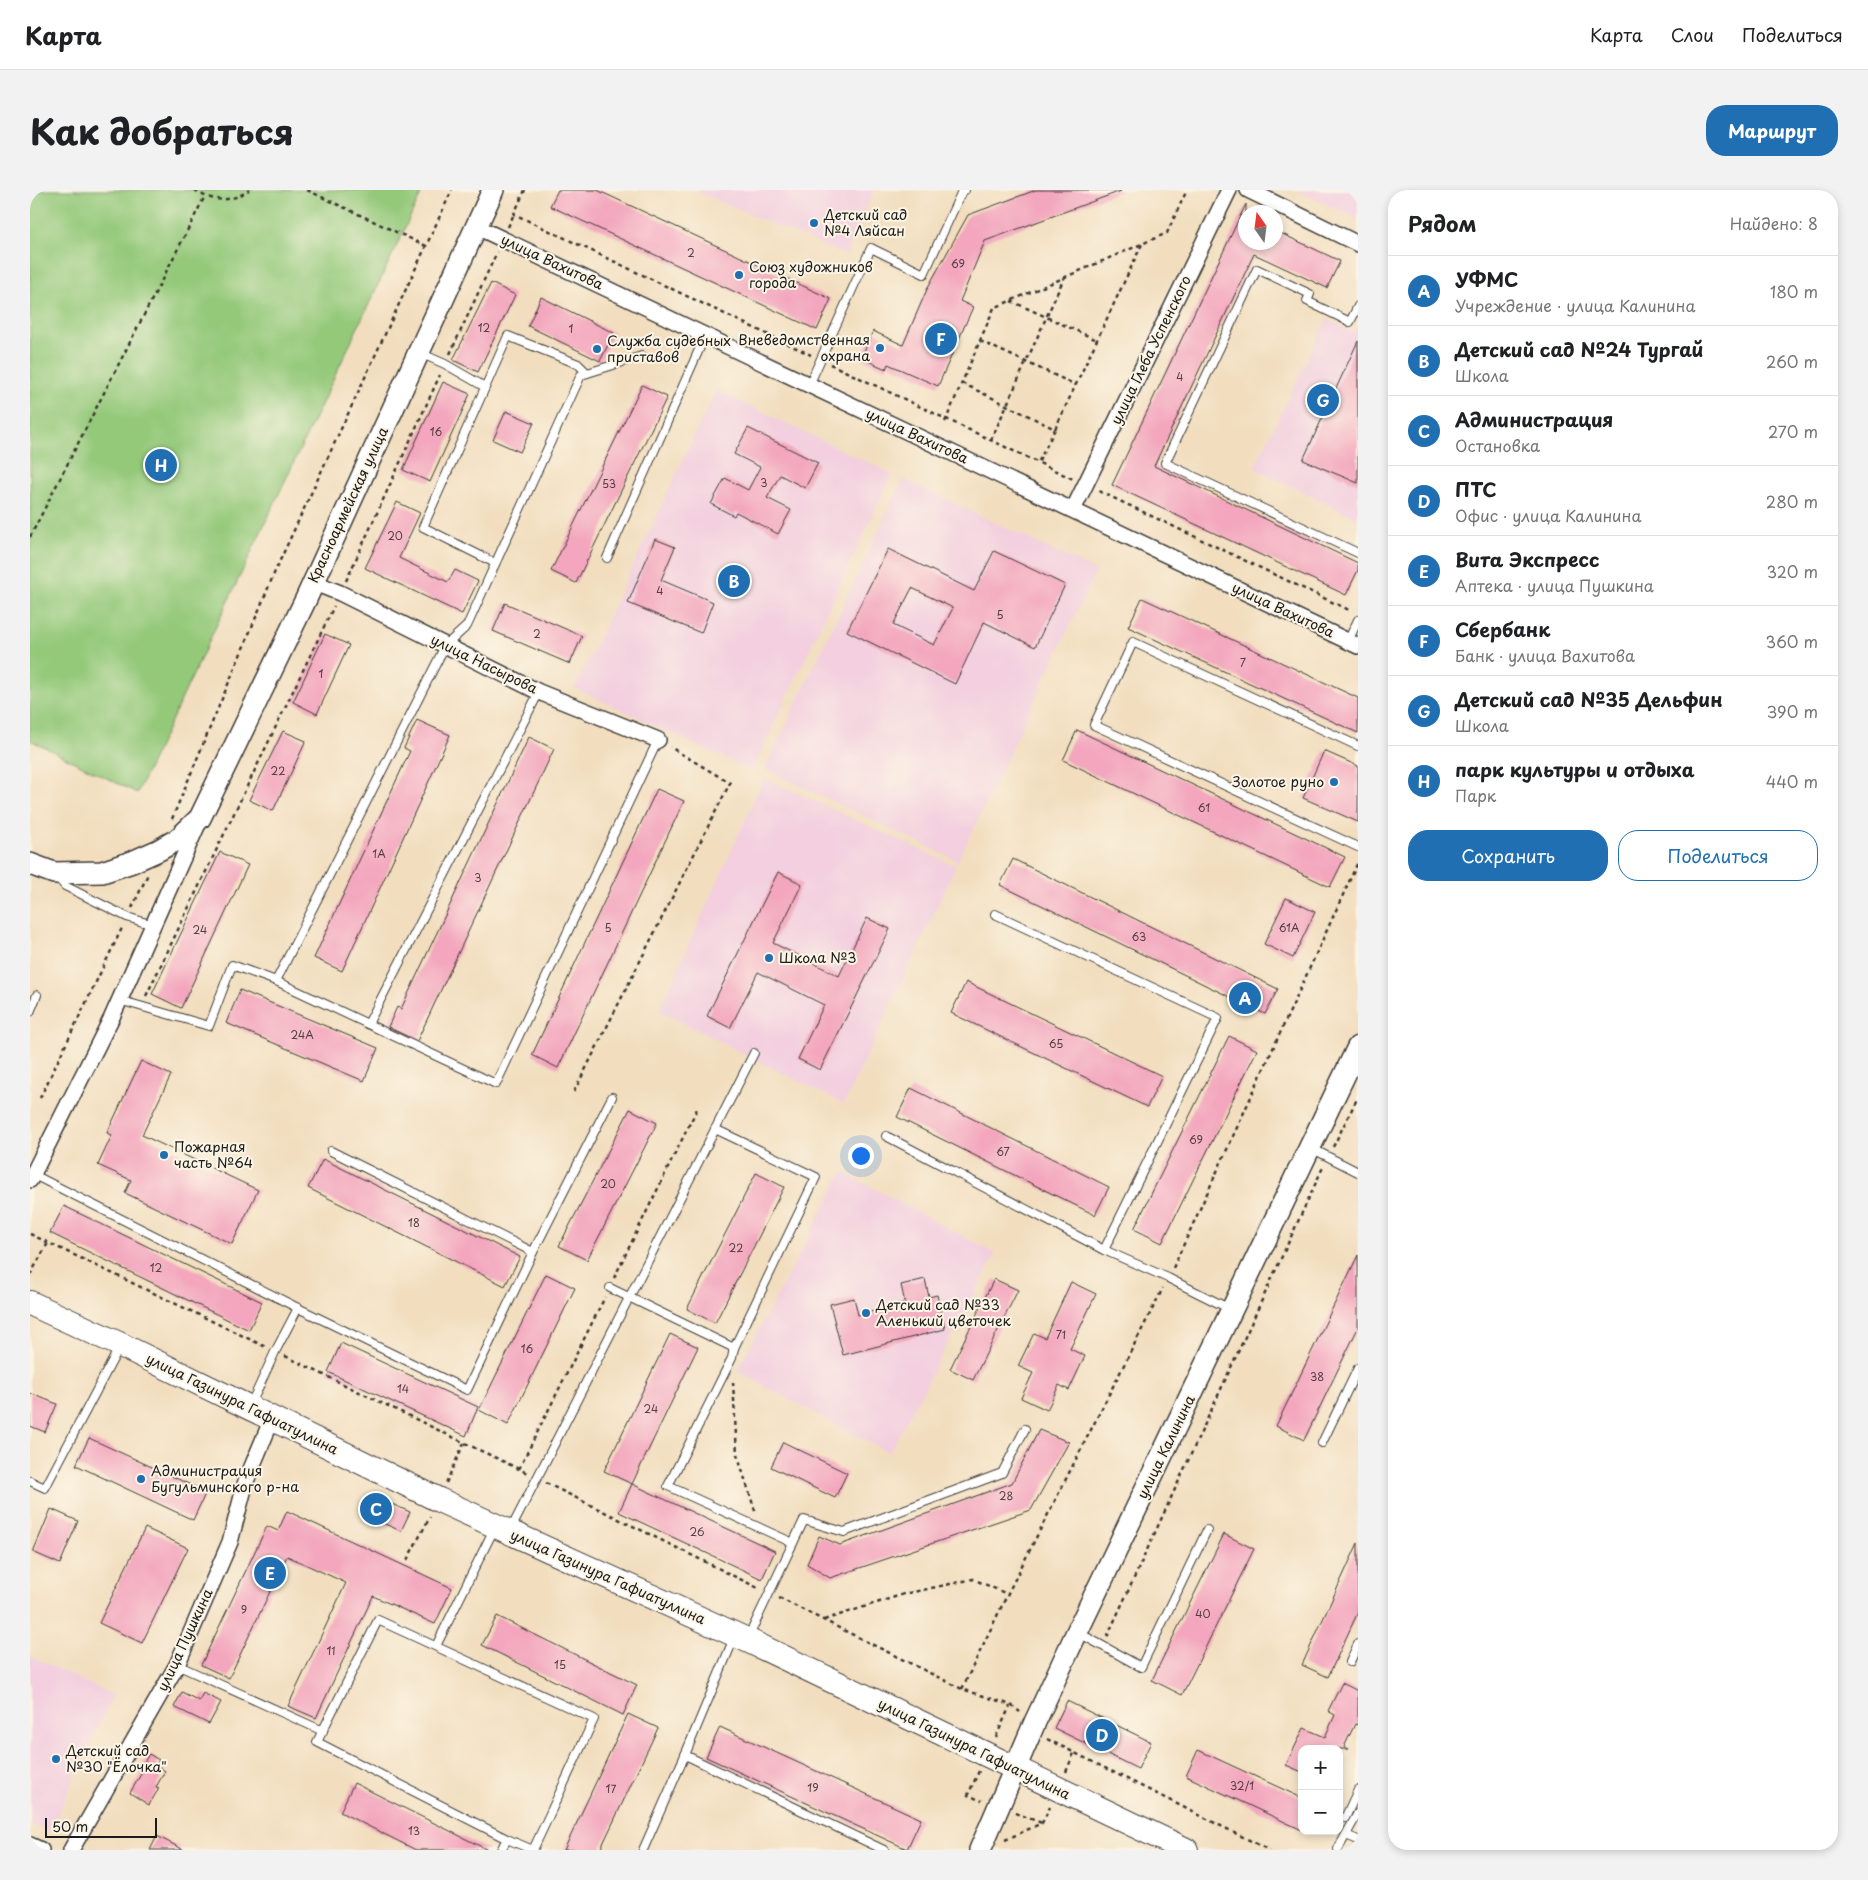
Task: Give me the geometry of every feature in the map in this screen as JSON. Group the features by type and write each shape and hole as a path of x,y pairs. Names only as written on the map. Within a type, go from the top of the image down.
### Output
{"main road":[{"name":"улица Газинура Гафиатуллина","path":"30,1303 250,1407 502,1530 741,1638 1186,1850"}],"street":[{"name":"Красноармейская улица","path":"200,818 302,608 312,582 493,190"},
{"name":"улица Глеба Успенского","path":"1073,510 1229,190"},
{"path":"1248,190 1358,244"},
{"name":"улица Вахитова","path":"477,227 1353,644"},
{"name":"улица Насырова","path":"312,582 340,593 539,692 658,740"},
{"path":"30,864 54,873 102,872 159,850 178,839 200,818"},
{"path":"31,1176 119,1000 200,818"},
{"name":"улица Калинина","path":"989,1847 1014,1769 1035,1722 1232,1310 1319,1152 1358,1046"},
{"name":"улица Пушкина","path":"71,1850 177,1665 230,1542 246,1481 272,1418"},
{"path":"30,1845 42,1850"}],"lane":[{"path":"810,385 871,248 924,274 962,191 965,190"},
{"path":"1358,306 1350,322 1307,301 1310,294 1257,269 1165,463 1358,553"},
{"path":"496,563 423,527 508,336 578,364 588,372"},
{"path":"607,558 706,336"},
{"path":"419,352 486,387"},
{"path":"276,981 445,646 467,626 581,375 642,356"},
{"path":"1353,644 1358,620"},
{"path":"1358,746 1133,642 1094,725 1358,847"},
{"path":"368,1024 539,692"},
{"path":"119,1000 140,1008 209,1026 232,965 276,981 496,1084 658,740"},
{"path":"54,873 65,886 127,917 153,925"},
{"path":"995,914 1218,1018 1104,1250"},
{"path":"30,1012 37,995"},
{"path":"436,1646 502,1530 537,1478 754,1053"},
{"path":"31,1176 467,1390 533,1252 612,1097"},
{"path":"715,1129 816,1178 734,1348 732,1358 668,1486 793,1542"},
{"path":"886,1136 1104,1250 1168,1278 1232,1310"},
{"path":"331,1151 533,1252"},
{"path":"1319,1152 1358,1172"},
{"path":"610,1288 734,1348"},
{"path":"250,1407 298,1308"},
{"path":"30,1481 44,1488 121,1345"},
{"path":"1322,1443 1358,1368"},
{"path":"643,1850 685,1755 741,1638 769,1593 804,1520 844,1532 1002,1473 1025,1429"},
{"path":"1077,1632 1140,1667 1208,1530"},
{"path":"378,1620 436,1646 594,1719 533,1850 507,1839 317,1742 378,1620"},
{"path":"1350,1662 1358,1644"},
{"path":"177,1665 323,1731"},
{"path":"685,1755 884,1850"},
{"path":"1344,1818 1358,1790"},
{"path":"1339,1850 1358,1813"},
{"path":"1347,1833 1358,1832"},
{"path":"1347,1833 1358,1840"},
{"path":"501,1850 507,1839"}],"path":[{"path":"195,190 205,196 225,200 242,195 249,190"},
{"path":"307,190 426,246"},
{"path":"170,823 276,569 452,190"},
{"path":"140,1008 340,593 525,190"},
{"path":"946,421 994,308 1167,233 1187,190"},
{"path":"30,537 205,196"},
{"path":"514,214 946,421 991,440 1358,614"},
{"path":"1038,463 1143,243"},
{"path":"991,440 1064,278"},
{"path":"1011,301 1097,340"},
{"path":"980,341 1076,385"},
{"path":"962,383 1056,428"},
{"path":"574,1092 730,783 658,740"},
{"path":"40,1098 159,850"},
{"path":"1103,1646 1319,1152 1358,1097"},
{"path":"697,1109 519,1469 962,1689 1011,1705 1035,1722 1041,1737 1269,1850"},
{"path":"30,1275 48,1243"},
{"path":"732,1358 737,1454 761,1527"},
{"path":"824,1620 904,1594 973,1579 1007,1594"},
{"path":"989,1847 1042,1823 1059,1790 1074,1753"}],"shaded area":[{"name":"Детский сад №4 Ляйсан","path":"693,190 874,190 846,255"},
{"path":"1297,190 1358,190 1358,219"},
{"path":"1327,319 1354,333 1358,326 1358,519 1254,468"},
{"path":"716,390 892,474 752,771 575,688"},
{"path":"903,479 1096,571 958,861 765,769"},
{"path":"764,778 956,866 844,1104 659,1011"},
{"name":"Детский сад №33 Аленький цветочек","path":"843,1172 996,1254 889,1453 737,1371"},
{"name":"Детский сад №30 \"Ёлочка\"","path":"30,1656 113,1695 49,1832 30,1823"}],"green space":[{"path":"30,190 423,190 137,793 30,740"}],"building":[{"path":"558,190 597,190 831,299 817,330 550,206"},
{"path":"1036,190 1121,191 985,241 960,301 973,307 938,386 888,364 886,369 861,358 873,331 903,345 928,287 968,215"},
{"path":"1238,221 1238,250 1283,250 1283,234 1340,261 1327,288 1254,254 1154,466 1358,563 1358,570 1346,595 1112,485"},
{"path":"491,283 515,295 478,372 453,360"},
{"path":"541,297 614,333 600,361 528,326"},
{"path":"1358,341 1358,483 1303,460"},
{"path":"443,382 470,394 430,482 403,470"},
{"path":"642,385 667,397 576,583 551,571"},
{"path":"506,411 534,423 520,452 493,440"},
{"path":"748,428 818,463 805,488 780,475 767,498 791,510 778,534 736,512 734,516 711,504 725,478 748,490 760,467 734,454"},
{"path":"397,502 420,513 399,558 448,582 455,570 478,581 462,614 365,568"},
{"path":"655,539 675,547 661,580 713,602 701,633 628,603"},
{"path":"888,549 974,591 994,551 1065,585 1035,647 984,622 955,684 847,631","holes":["912,588 953,608 934,645 893,625"]},
{"path":"1142,598 1358,698 1358,733 1128,627"},
{"path":"505,603 582,636 570,664 493,631"},
{"path":"325,634 349,645 317,714 293,702"},
{"path":"417,720 450,735 342,971 314,958 410,751 404,748"},
{"path":"1077,730 1345,857 1330,887 1063,760"},
{"path":"283,731 306,741 273,811 249,800"},
{"path":"529,737 554,749 417,1041 388,1027 397,1007 401,1009"},
{"name":"Золотое руно","path":"1324,751 1358,766 1358,822 1303,798"},
{"path":"657,789 684,801 558,1068 532,1055"},
{"path":"220,852 248,865 181,1008 152,994"},
{"path":"1013,859 1278,989 1265,1014 1000,885"},
{"name":"Школа №3","path":"778,872 802,884 773,943 839,976 867,918 890,929 820,1070 798,1059 824,1005 758,972 730,1028 707,1016"},
{"path":"1286,898 1315,912 1293,958 1264,944"},
{"path":"966,982 1162,1076 1147,1107 951,1013"},
{"path":"240,990 378,1048 364,1081 226,1023"},
{"path":"1229,1036 1257,1050 1162,1243 1134,1229"},
{"name":"Пожарная часть №64","path":"141,1061 171,1075 142,1135 258,1190 232,1244 125,1193 131,1180 98,1165 112,1135 107,1133"},
{"path":"911,1088 1109,1187 1095,1215 897,1117"},
{"path":"630,1109 657,1123 587,1260 559,1246"},
{"path":"323,1159 520,1257 505,1286 308,1188"},
{"path":"756,1173 784,1187 715,1323 687,1309"},
{"path":"64,1206 262,1302 249,1330 50,1233"},
{"path":"1358,1255 1358,1328 1304,1440 1276,1426"},
{"path":"546,1274 575,1288 508,1425 479,1410"},
{"path":"925,1279 929,1297 937,1295 945,1329 843,1355 830,1304 854,1298 858,1315 905,1303 901,1285"},
{"path":"994,1279 1018,1290 973,1380 950,1369"},
{"path":"1071,1282 1096,1294 1070,1349 1085,1356 1069,1390 1059,1385 1047,1410 1021,1398 1033,1373 1018,1366 1034,1333 1045,1338"},
{"path":"670,1334 698,1347 632,1484 604,1471"},
{"path":"341,1343 478,1407 466,1436 328,1372"},
{"path":"30,1393 57,1404 45,1432 30,1426"},
{"path":"1039,1430 1069,1442 1031,1510 830,1578 807,1564 819,1536 840,1545 1012,1483"},
{"name":"Администрация Бугульминского р-на","path":"89,1438 206,1492 193,1520 76,1465"},
{"path":"783,1442 847,1473 835,1498 771,1467"},
{"path":"632,1484 775,1551 762,1579 619,1512"},
{"path":"371,1495 410,1512 401,1531 362,1514"},
{"path":"51,1509 78,1521 60,1564 33,1552"},
{"path":"287,1511 452,1588 435,1624 373,1596 316,1718 288,1706 346,1583 287,1556 229,1678 201,1665 267,1526 278,1531"},
{"path":"145,1528 188,1548 142,1643 99,1623"},
{"path":"1224,1534 1254,1549 1182,1695 1152,1680"},
{"path":"1358,1543 1358,1612 1328,1677 1302,1665"},
{"path":"497,1616 637,1685 623,1715 482,1645"},
{"path":"1342,1683 1358,1691 1358,1725 1355,1724 1344,1747 1349,1749 1343,1749 1343,1745 1298,1745 1298,1770 1286,1765 1304,1728 1325,1737 1335,1715 1328,1711"},
{"path":"182,1692 199,1701 203,1693 221,1702 209,1724 174,1707"},
{"path":"1067,1701 1151,1742 1138,1769 1054,1728"},
{"path":"628,1714 658,1728 600,1850 564,1850"},
{"path":"720,1727 921,1819 907,1849 706,1757"},
{"path":"1198,1750 1298,1796 1298,1828 1186,1776"},
{"path":"149,1754 159,1760 156,1765 165,1771 156,1787 159,1788 149,1805 130,1793 144,1769 141,1767"},
{"path":"354,1783 488,1850 416,1850 340,1812"},
{"path":"157,1836 184,1850 150,1850"}],"place":[{"name":"Детский сад №4 Ляйсан","path":"814,223"},
{"name":"Союз художников города","path":"739,275"},
{"name":"Сбербанк","path":"941,339"},
{"name":"Вневедомственная охрана","path":"880,348"},
{"name":"Служба судебных приставов","path":"597,349"},
{"name":"Детский сад №35 Дельфин","path":"1323,400"},
{"name":"парк культуры и отдыха","path":"161,465"},
{"name":"Детский сад №24 Тургай","path":"734,581"},
{"name":"Золотое руно","path":"1334,782"},
{"name":"Школа №3","path":"769,958"},
{"name":"УФМС","path":"1245,998"},
{"name":"Пожарная часть №64","path":"164,1155"},
{"name":"Детский сад №33 Аленький цветочек","path":"866,1313"},
{"name":"Администрация Бугульминского р-на","path":"141,1479"},
{"name":"Администрация","path":"376,1509"},
{"name":"Вита Экспресс","path":"270,1573"},
{"name":"ПТС","path":"1102,1735"},
{"name":"Детский сад №30 \"Ёлочка\"","path":"56,1759"}]}
